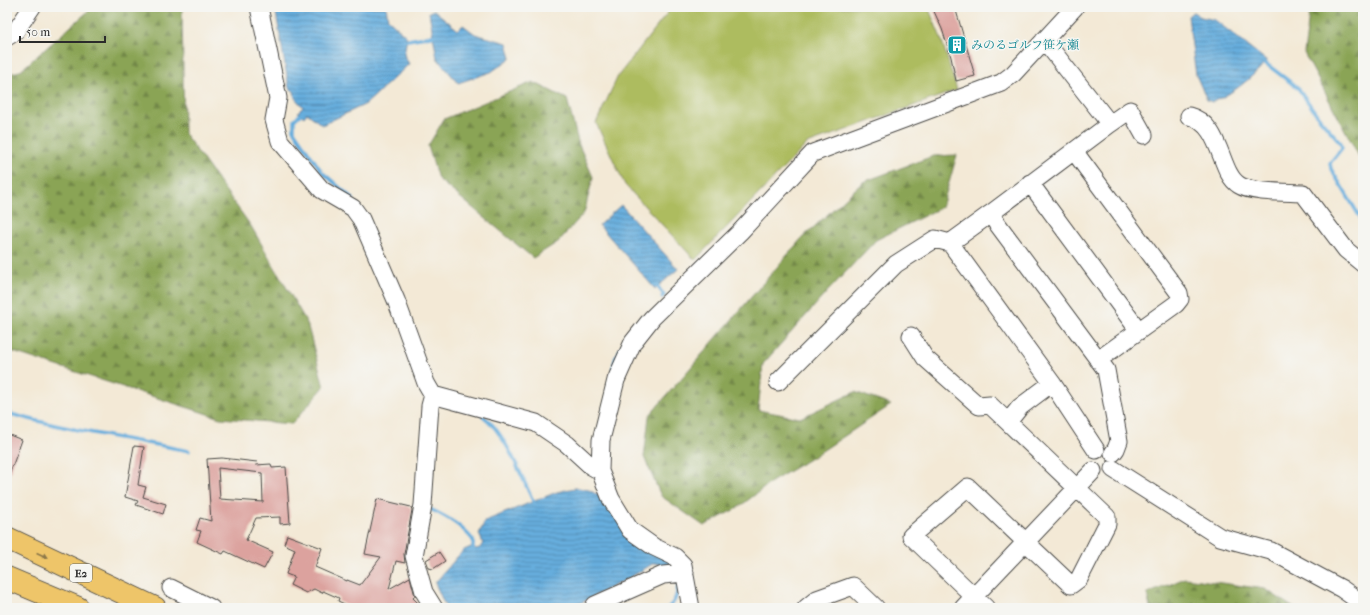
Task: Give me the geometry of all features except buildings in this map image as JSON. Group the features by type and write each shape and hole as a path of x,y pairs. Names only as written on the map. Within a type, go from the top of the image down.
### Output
{"highway":[{"name":"E2","path":"7,538 155,608"},
{"path":"7,578 78,608"}],"street":[{"path":"7,37 15,32 32,7"},
{"path":"259,7 278,98 274,120 280,141 322,190 353,208 361,219 396,300 426,383 433,394 536,423 566,444 591,466 600,471"},
{"path":"691,608 679,574 683,565 675,557 654,546 630,530 612,499 600,471 601,440 616,380 633,342 652,318 740,232 813,153 1000,83 1013,74 1075,7"},
{"path":"1044,40 1110,124"},
{"path":"950,243 1130,110 1144,135"},
{"path":"1189,116 1197,118 1215,139 1230,173 1240,186 1253,189 1303,192 1346,250 1363,264"},
{"path":"1074,151 1179,293 1180,299 1176,304 1098,360"},
{"path":"1030,183 1139,331"},
{"path":"990,214 1106,370 1119,441 1113,461 1104,475 1093,471"},
{"path":"778,382 896,264 935,239 950,243 1052,384 1096,450"},
{"path":"911,336 925,358 979,406 990,405 1107,517 1107,524 1079,579 1072,585 968,487 911,536 968,602 986,608"},
{"path":"1008,422 1020,407 1052,384"},
{"path":"433,394 430,406 423,504 414,556 424,592 434,608"},
{"path":"1093,471 1089,460 1096,450 1103,448 1113,461 1220,537 1272,551 1342,589 1363,604"},
{"path":"968,602 1093,471"},
{"path":"593,608 595,605 663,575 679,574"},
{"path":"806,608 817,599 853,586 876,608"},
{"path":"171,588 211,608"}],"green space":[{"path":"93,7 182,7 184,133 251,226 307,323 324,387 292,424 220,418 7,350 7,74 20,71"},
{"name":"みのるゴルフ笹ケ瀬","path":"672,7 928,7 941,38 957,90 807,144 695,260 625,185 596,123 618,76"},
{"path":"1310,7 1363,7 1363,164 1304,53"},
{"path":"533,82 567,99 579,145 593,177 584,213 558,242 533,258 438,179 428,146 444,119"},
{"path":"957,155 942,207 876,240 763,364 758,410 800,418 855,392 891,405 813,457 773,481 739,507 704,526 661,496 644,457 649,416 802,238 863,182 933,156"},
{"path":"1185,578 1265,589 1294,608 1150,608 1147,594"}],"water":[{"path":"275,7 386,7 388,19 407,37 404,55 409,64 366,104 322,125 307,113 304,117 298,112 303,107 295,98 294,91 289,88"},
{"path":"434,10 458,30 463,25 475,34 507,43 511,58 491,72 458,83 437,58 429,12"},
{"path":"1193,12 1201,17 1215,20 1267,61 1242,84 1228,94 1212,102 1207,100 1196,75 1188,16"},
{"path":"621,205 678,269 655,289 599,225"},
{"path":"575,488 589,490 596,494 603,494 678,564 669,567 654,563 631,577 571,608 446,608 435,583 464,550 471,547 476,549 480,548 483,543 479,534 485,521 557,492"}],"waterway":[{"path":"402,41 437,35"},
{"path":"1265,63 1298,88 1320,119 1341,143 1342,148 1330,163 1331,169 1363,222"},
{"path":"303,112 294,120 294,131 322,172 353,199"},
{"path":"657,286 664,295 662,297"},
{"path":"613,368 616,357 624,343"},
{"path":"7,413 75,429 189,451"},
{"path":"483,416 491,423 506,444 534,503"},
{"path":"430,509 448,518 464,530 473,540 473,551"},
{"path":"668,608 671,606 676,596 678,582"}],"place":[{"name":"みのるゴルフ笹ケ瀬","path":"957,45"}]}
